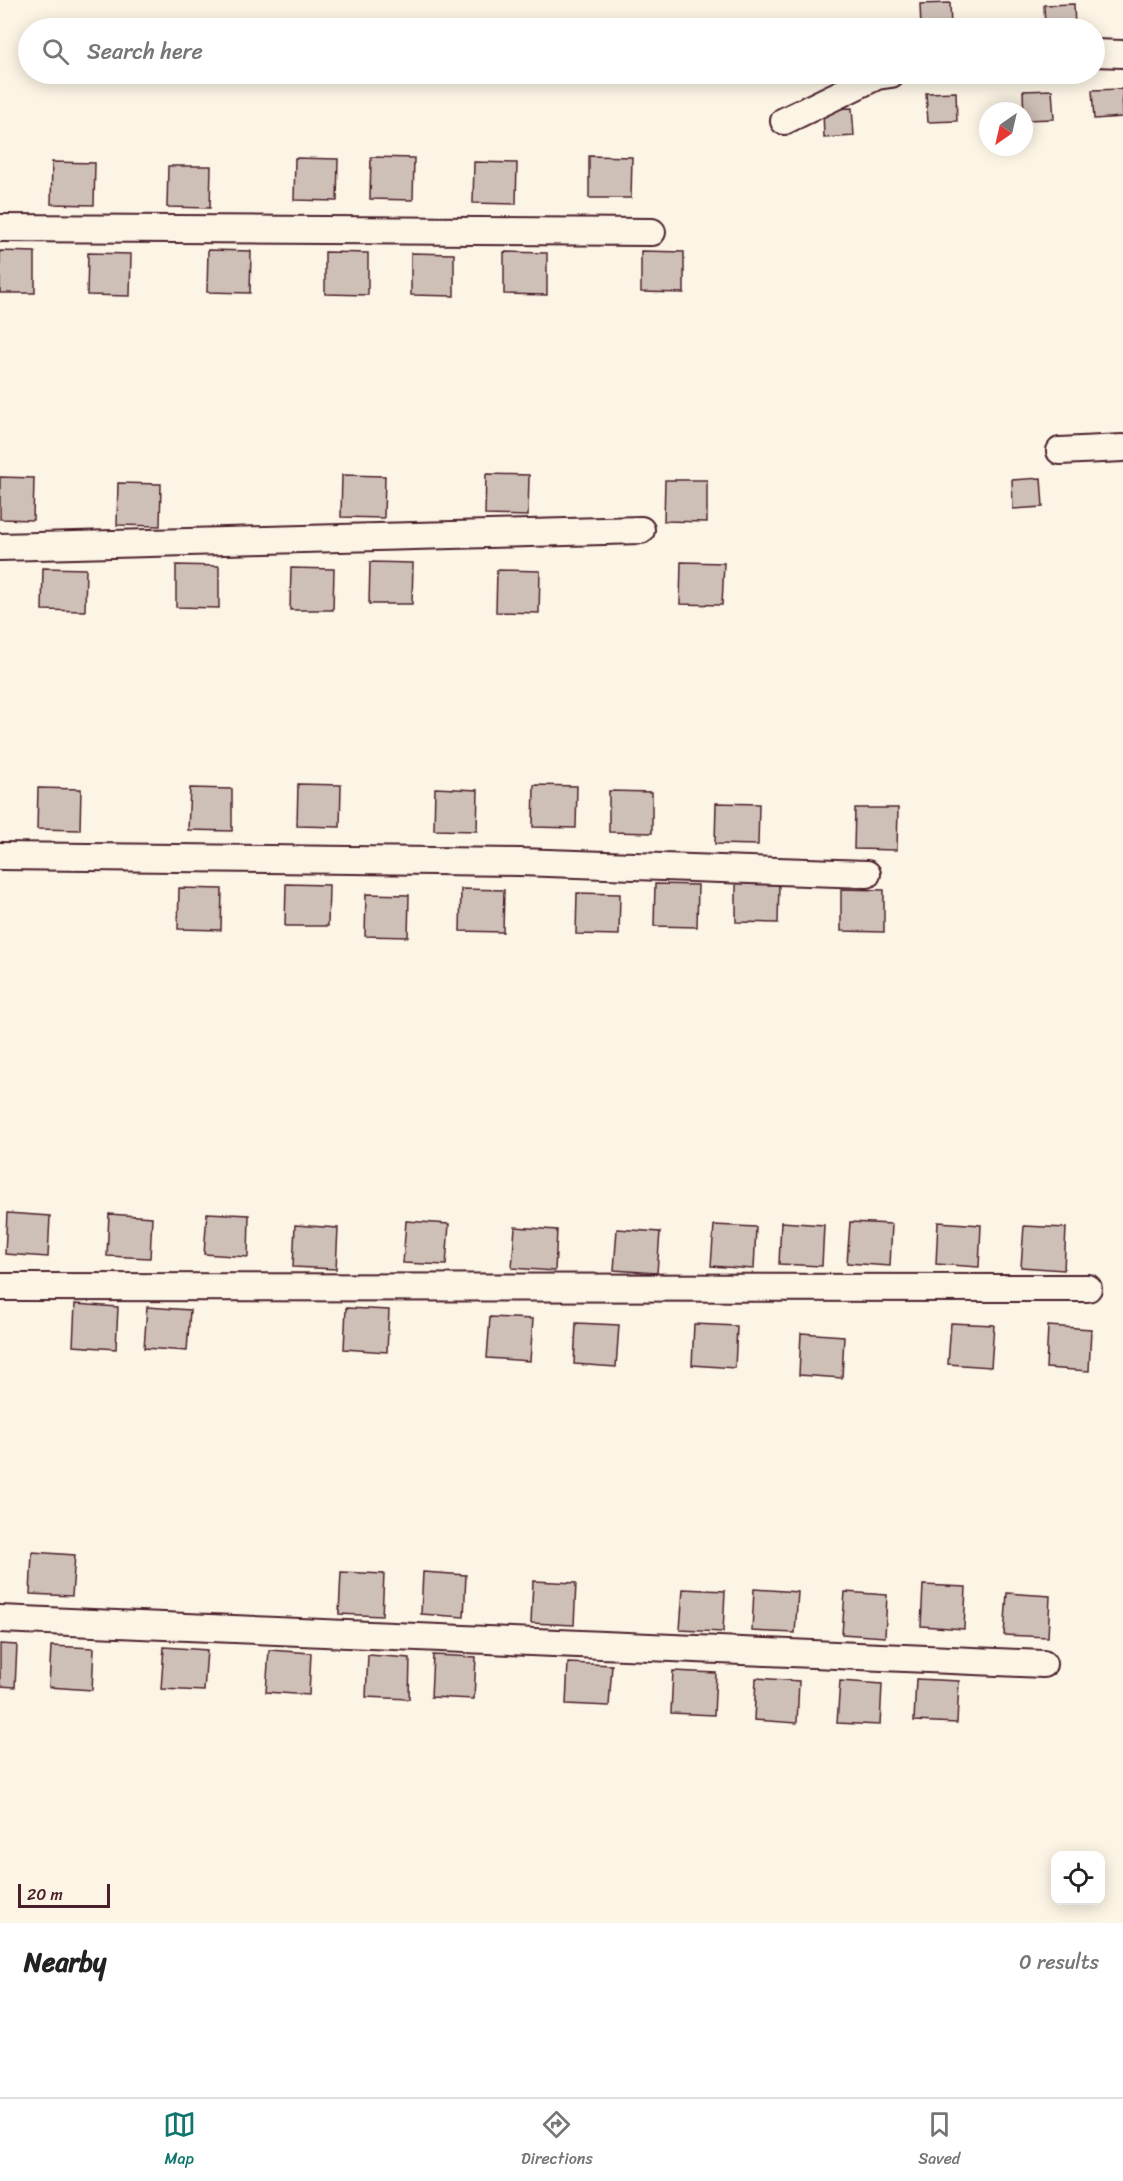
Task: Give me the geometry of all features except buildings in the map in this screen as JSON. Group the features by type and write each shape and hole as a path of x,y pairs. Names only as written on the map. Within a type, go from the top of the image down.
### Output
{"street":[{"path":"1105,53 1123,54"},
{"path":"784,121 860,84"},
{"path":"0,228 652,232"},
{"path":"1060,451 1123,448"},
{"path":"0,547 641,530"},
{"path":"0,856 519,862 867,874"},
{"path":"0,1287 1088,1288"},
{"path":"0,1619 1043,1664"}]}
